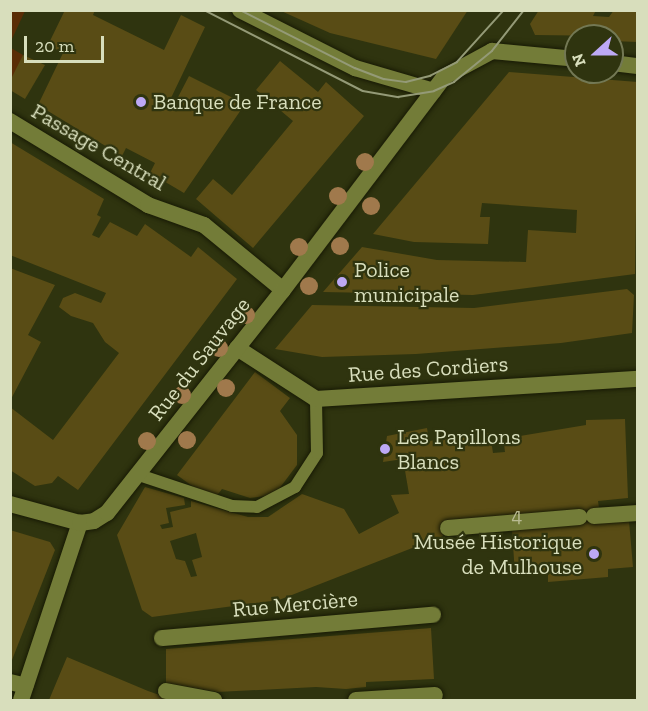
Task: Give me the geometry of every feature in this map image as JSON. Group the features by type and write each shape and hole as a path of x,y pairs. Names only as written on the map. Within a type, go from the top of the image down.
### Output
{"street":[{"path":"240,10 355,68 434,91"},
{"name":"Rue du Sauvage","path":"80,523 94,521 106,513 283,290 444,77 492,51 564,58"},
{"name":"Passage Central","path":"10,121 148,205 204,225 283,290"},
{"path":"237,348 316,399"},
{"name":"Rue des Cordiers","path":"316,399 638,379"},
{"path":"10,504 80,523 19,690"},
{"path":"448,528 638,513"},
{"name":"Rue Mercière","path":"162,638 433,615"},
{"path":"166,692 213,700"},
{"path":"356,700 435,695"}],"lane":[{"path":"136,474 216,502 257,507 295,487 317,453 316,399"}],"shaded area":[{"path":"10,11 25,11 11,41"},
{"path":"11,48 23,55 11,86"}],"building":[{"name":"Banque de France","path":"65,10 95,10 93,15 164,50 181,15 205,27 171,98 176,101 189,76 245,104 184,193 150,173 155,163 126,148 122,156 38,105 63,53 48,45"},
{"path":"279,10 468,10 436,59 330,33"},
{"path":"539,10 596,10 593,16 609,17 614,10 638,10 638,42 624,41 624,24 564,24 564,35 535,35 530,24"},
{"path":"23,55 45,65 25,99 10,90 10,81"},
{"path":"280,61 318,92 326,82 364,116 253,248 196,199 213,179 232,195 293,121 256,90"},
{"path":"509,72 564,76 564,84 638,82 635,274 473,295 323,292 362,247 437,260 526,262 528,230 576,233 577,210 482,203 480,217 490,217 488,244 414,242 373,234"},
{"path":"10,142 104,199 97,215 101,217 92,235 99,238 110,222 137,236 145,224 191,257 198,247 237,279 78,490 58,476 52,483 35,486 10,470 10,407 53,440 119,353 105,342 93,323 71,316 59,307 63,298 75,293 101,303 106,293 10,255"},
{"path":"10,268 55,285 28,335 41,342 10,401"},
{"path":"627,289 634,295 632,333 561,343 416,354 322,357 275,349 312,305 474,308"},
{"path":"255,372 290,398 280,411 297,435 297,465 279,489 265,496 250,498 222,489 215,498 206,491 203,494 177,475"},
{"path":"625,419 628,498 598,501 599,508 629,521 633,567 608,569 608,577 548,582 548,573 515,575 512,529 442,524 443,536 279,600 152,617 142,610 117,535 145,487 184,498 185,505 166,508 169,523 160,525 162,529 173,527 170,512 191,507 191,501 248,517 268,517 302,494 344,509 359,534 399,513 391,495 409,494 403,459 383,462 387,436 427,428 429,441 490,433 493,453 505,452 504,444 521,443 520,436 586,425 586,420","holes":["196,533 202,557 192,560 197,576 191,577 185,561 176,559 170,541"]},
{"path":"10,530 50,542 55,550 10,665"},
{"path":"431,628 434,679 366,682 366,687 346,689 316,687 217,692 166,683 166,649"},
{"path":"67,657 148,691 174,700 49,700"}],"tram line":[{"path":"204,10 363,91 398,97 434,91 454,82 492,51 524,10"},
{"path":"240,10 355,68 384,79 406,82 430,76 457,62 504,10"}],"place":[{"name":"Banque de France","path":"141,102"},
{"name":"Police municipale","path":"342,282"},
{"name":"Les Papillons Blancs","path":"385,449"},
{"name":"Musée Historique de Mulhouse","path":"594,554"}]}
